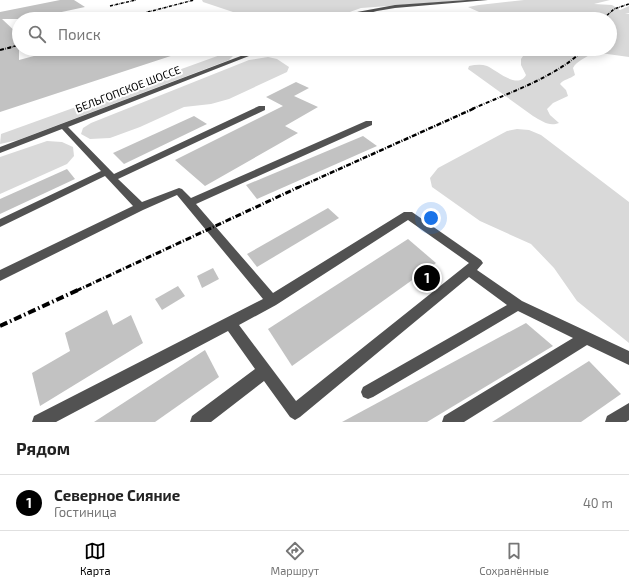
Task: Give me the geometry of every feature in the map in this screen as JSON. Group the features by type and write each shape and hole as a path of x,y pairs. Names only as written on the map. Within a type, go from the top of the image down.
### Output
{"street":[{"path":"359,12 383,8 486,0"},
{"name":"БЕЛЬГОПСКОЕ ШОССЕ","path":"0,150 246,56"},
{"path":"0,222 262,108"},
{"path":"189,203 369,123"},
{"path":"63,126 140,208"},
{"path":"0,276 140,208 179,191 272,301"},
{"path":"40,422 230,322 272,301 408,215 477,263 295,412 230,322"},
{"path":"468,270 518,305 629,358"},
{"path":"368,392 518,305"},
{"path":"450,422 586,338"},
{"path":"198,422 265,371"},
{"path":"614,422 629,411"}],"shaded area":[{"path":"202,0 470,0 361,8 350,12 233,12 203,2"},
{"path":"524,0 610,0 594,4 612,5 620,10 629,6 629,13 625,14 629,14 629,57 617,55 617,12 479,12 468,7"},
{"path":"217,56 233,56 229,60 18,140 0,144 1,134"},
{"path":"523,56 587,56 577,63 573,68 575,75 560,84 566,90 568,96 553,103 547,109 550,115 559,123 546,123 533,116 468,69 469,66 485,65 507,78 518,80 522,79 526,75 521,65 521,59"},
{"path":"268,57 277,59 289,67 287,72 229,99 211,104 184,107 140,127 110,138 90,139 81,134 83,128 91,123 249,60"},
{"path":"517,129 529,130 541,135 629,202 629,343 577,301 554,268 531,244 480,221 432,187 430,178 438,168 507,131"},
{"path":"47,141 62,142 73,147 74,156 67,164 0,194 0,157"}],"building":[{"path":"60,0 74,0 85,7 62,12 12,12 12,19 2,19 12,28 12,56 19,56 19,60 34,56 171,56 0,112 0,12"},
{"path":"296,82 309,88 294,96 318,107 285,126 298,133 205,186 175,160 283,106 266,97"},
{"path":"194,116 207,124 124,164 113,153"},
{"path":"363,136 377,146 257,199 246,185"},
{"path":"67,169 75,179 0,214 0,199"},
{"path":"328,208 339,218 257,267 247,254"},
{"path":"408,239 436,263 292,366 268,329"},
{"path":"213,268 219,279 202,288 197,276"},
{"path":"178,286 185,296 162,310 155,299"},
{"path":"107,310 113,325 131,315 143,343 40,406 32,373 70,351 65,333"},
{"path":"526,323 553,346 427,422 342,422"},
{"path":"205,350 219,377 155,422 94,422"},
{"path":"589,361 621,394 581,422 492,422"}],"railway":[{"path":"110,6 136,0"},
{"path":"148,12 194,0"},
{"path":"611,12 614,9 629,4"},
{"path":"8,48 12,47"},
{"path":"8,48 12,47"},
{"path":"0,50 8,48"},
{"path":"472,109 516,91 547,76 561,68 576,56"},
{"path":"297,188 475,108"},
{"path":"76,291 299,187"},
{"path":"0,326 78,290"}],"place":[{"name":"Северное Сияние","path":"427,278"}]}
